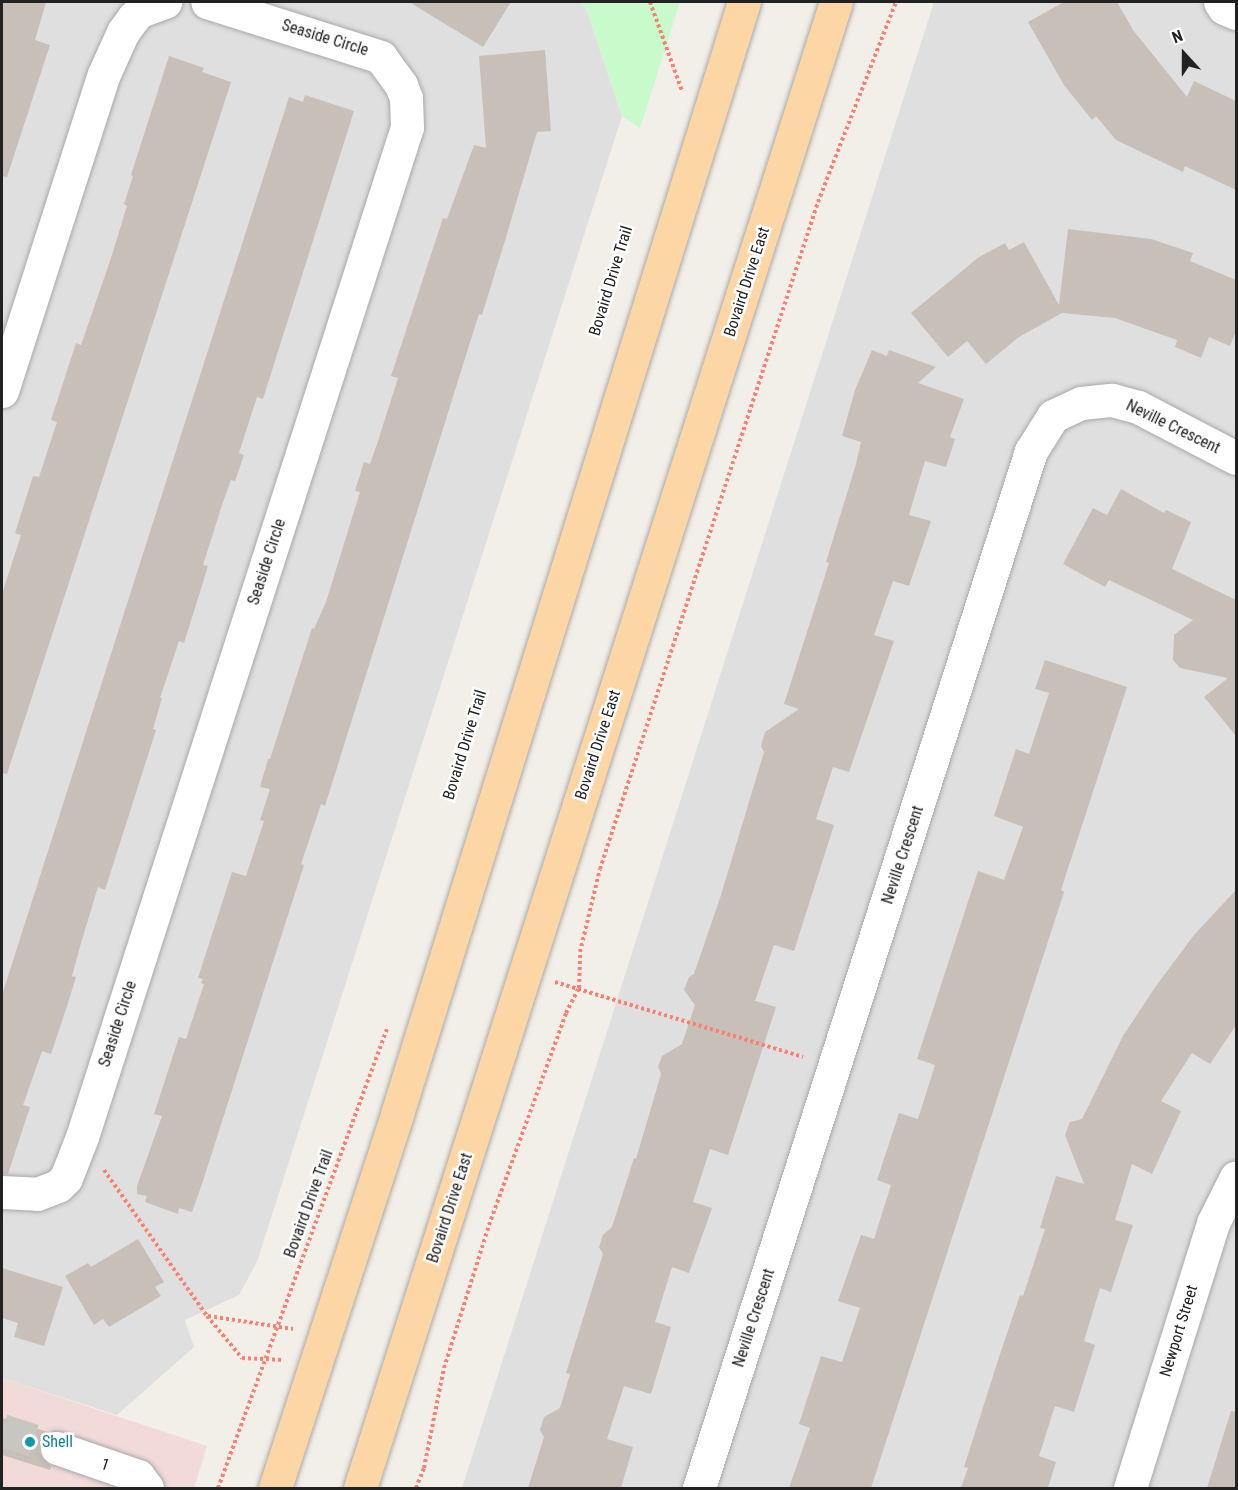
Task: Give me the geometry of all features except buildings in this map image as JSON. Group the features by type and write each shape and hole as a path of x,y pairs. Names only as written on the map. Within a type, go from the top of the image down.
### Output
{"main road":[{"path":"276,1488 397,1114 744,2"},
{"name":"Bovaird Drive East","path":"360,1488 836,2"}],"street":[{"path":"2,391 104,74 123,32 133,18 140,11 165,2"},
{"name":"Seaside Circle","path":"2,1192 36,1194 58,1186 66,1178 82,1137 407,127 404,91 381,57 207,2"},
{"path":"1220,2 1224,8 1236,14"},
{"name":"Neville Crescent","path":"699,1488 1031,451 1053,416 1081,403 1112,400 1138,407 1236,458"},
{"name":"Newport Street","path":"1130,1488 1213,1223 1236,1177"},
{"name":"1","path":"57,1448 138,1476 147,1488"}],"path":[{"path":"650,2 682,93 686,83"},
{"path":"416,1488 424,1468 444,1368 489,1225 566,1013 579,988 580,952 603,857 818,201 896,2"},
{"path":"525,974 579,988 835,1067"},
{"name":"Bovaird Drive Trail","path":"218,1488 264,1357 392,1015"},
{"path":"82,1137 122,1198 207,1316 242,1358 320,1349"},
{"path":"207,1316 276,1326 320,1349"}],"shaded area":[{"path":"2,2 579,2 586,8 622,116 257,1262 239,1295 185,1320 194,1347 117,1415 2,1378"},
{"path":"934,2 1236,2 1236,1488 462,1488"},
{"path":"2,1378 207,1446 194,1488 2,1488"}],"green space":[{"path":"579,2 680,2 640,128 622,116 586,8"}],"tunnel":[{"path":"2,1430 57,1448"}],"place":[{"name":"Shell","path":"30,1442"}]}
